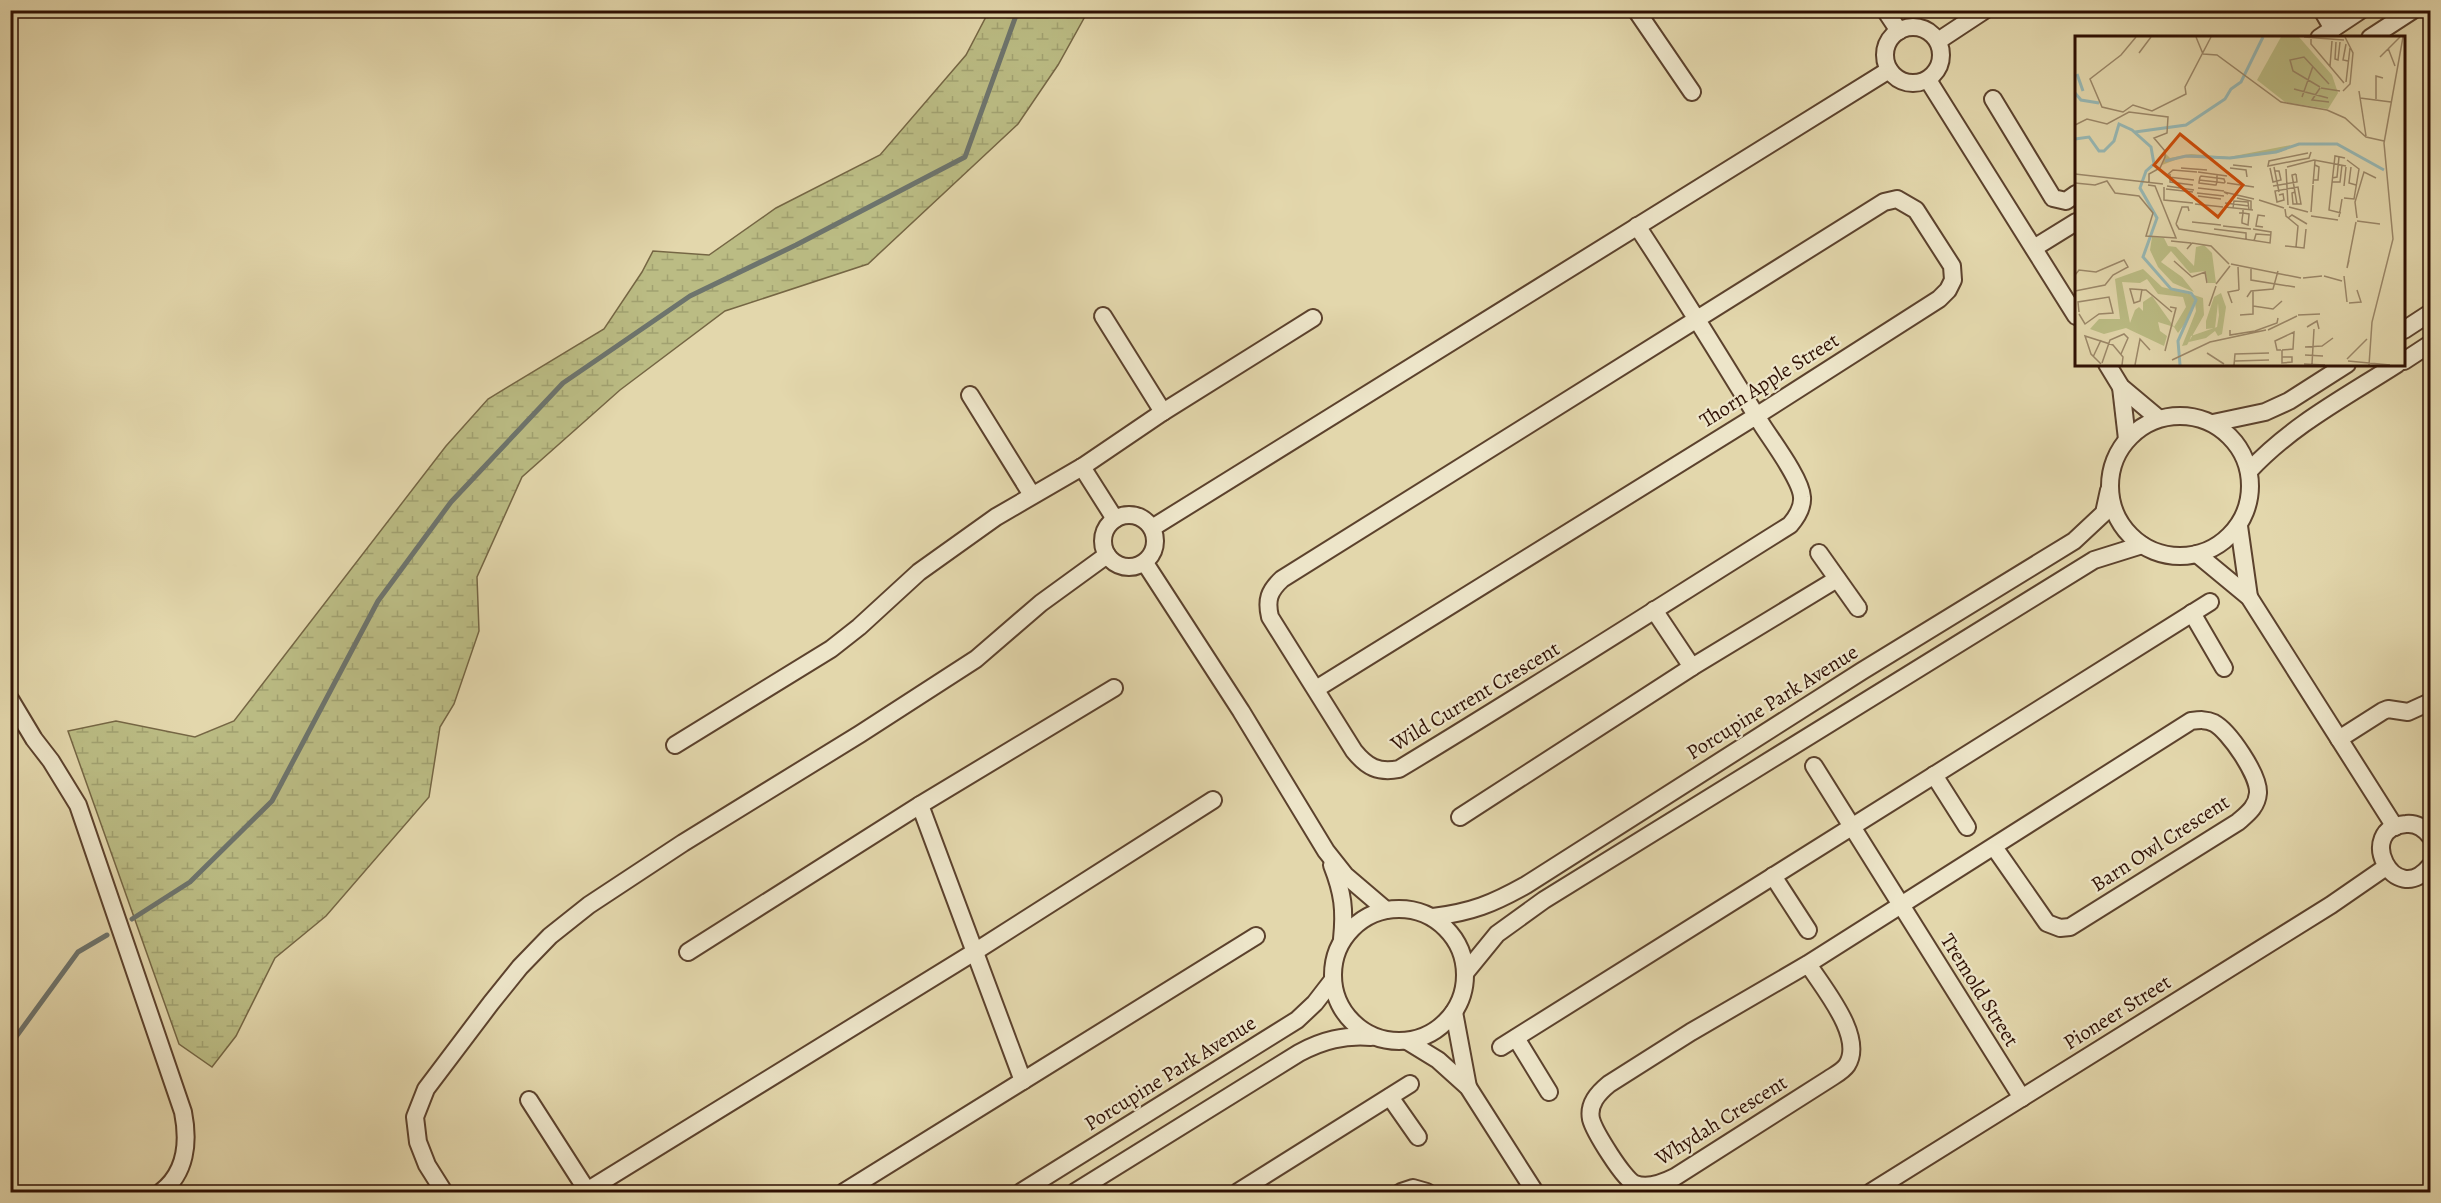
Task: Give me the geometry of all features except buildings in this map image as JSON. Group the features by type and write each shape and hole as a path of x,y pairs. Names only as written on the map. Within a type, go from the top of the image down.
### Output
{"street":[{"path":"1636,10 1692,92"},
{"path":"1885,10 1899,31"},
{"path":"1938,41 1985,10"},
{"path":"2322,10 2326,33 2361,10"},
{"path":"2373,36 2413,10"},
{"path":"1916,27 1932,34 1938,41 1941,58 1934,74 1928,80 1911,84 1894,77 1889,70 1886,62 1887,44 1899,31 1916,27"},
{"path":"1152,528 1889,70"},
{"path":"1928,80 2075,314"},
{"path":"1993,99 2053,198 2066,201 2075,195"},
{"name":"Thorn Apple Street","path":"1316,689 1756,416 1939,299 1948,290 1953,280 1952,266 1916,210 1898,199 1884,202 1698,320"},
{"path":"2034,248 2075,223"},
{"name":"Wild Current Crescent","path":"1637,226 1698,320 1798,484 1803,498 1797,517 1790,525 1569,666 1399,769 1385,772 1373,769 1362,761 1270,617 1268,606 1273,587 1282,579 1698,320"},
{"path":"2405,329 2430,313"},
{"path":"1103,316 1163,412"},
{"path":"675,745 831,649 859,627 919,572 948,550 1313,318"},
{"path":"2405,360 2430,344"},
{"path":"2108,366 2121,387 2158,418"},
{"path":"2213,423 2265,411 2289,401 2344,366"},
{"path":"2249,471 2290,433 2394,366"},
{"path":"2121,387 2127,439"},
{"path":"970,394 1032,495"},
{"path":"2239,526 2218,544 2197,554 2174,556 2142,545 2129,535 2119,522 2112,507 2109,490 2110,472 2117,454 2127,439 2142,426 2158,418 2177,415 2195,417 2213,423 2229,435 2242,452 2249,471 2250,495 2239,526 2249,597"},
{"path":"1083,466 1114,519"},
{"name":"Porcupine Park Avenue","path":"1433,917 1464,914 1526,885 1862,671 2074,542 2104,513 2109,490"},
{"path":"1125,515 1135,515 1145,520 1152,528 1156,540 1153,553 1145,563 1135,567 1124,567 1114,563 1107,555 1103,546 1104,536 1114,519 1125,515"},
{"path":"1466,972 1497,934 1545,900 2094,560 2142,545"},
{"path":"1820,552 1858,608"},
{"path":"2197,554 2249,597 2395,827"},
{"path":"444,1192 427,1165 418,1142 415,1117 426,1089 491,1003 550,936 589,905 683,843 976,659 1041,603 1107,555"},
{"path":"1145,563 1241,711 1326,850 1352,881 1386,910"},
{"path":"1460,817 1692,667 1838,579"},
{"path":"1501,1047 2211,602"},
{"path":"1654,610 1692,667"},
{"path":"2192,614 2224,668"},
{"path":"688,951 1114,688"},
{"path":"10,699 78,805 183,1112 186,1126 184,1159 171,1184 161,1192"},
{"path":"2339,739 2379,713 2388,710 2408,712 2430,702"},
{"name":"Barn Owl Crescent","path":"1901,906 2191,721 2204,720 2223,730 2253,773 2257,785 2258,793 2253,809 2238,822 2070,927 2060,928 2047,923 1994,847"},
{"name":"Tremold Street","path":"1814,766 2022,1098"},
{"path":"1934,775 1967,827"},
{"path":"529,1100 587,1192 1213,801"},
{"path":"920,806 1023,1081"},
{"path":"2428,874 2408,878 2392,873 2386,867 2381,849 2388,832 2395,827 2411,824 2420,826 2430,836"},
{"path":"1326,850 1344,900 1342,941"},
{"name":"Pioneer Street","path":"1871,1192 2331,905 2386,867"},
{"path":"1773,876 1808,930"},
{"name":"Whydah Crescent","path":"1808,964 1850,1033 1852,1049 1847,1064 1829,1080 1675,1177 1657,1185 1643,1186 1631,1183 1591,1121 1591,1111 1598,1093 1691,1032 1808,964 1901,906"},
{"path":"1386,910 1412,910 1433,917 1447,929 1462,955 1466,972 1463,992 1454,1012 1435,1030 1422,1038 1391,1041 1362,1031 1346,1015 1335,996 1332,981 1334,960 1342,941 1353,927 1368,916 1386,910"},
{"path":"844,1192 1256,936"},
{"name":"Porcupine Park Avenue","path":"1022,1192 1297,1020 1315,1003 1332,981"},
{"path":"1454,1012 1468,1087"},
{"path":"1075,1192 1266,1072 1312,1046 1329,1039 1375,1037"},
{"path":"1516,1038 1549,1092"},
{"path":"1407,1041 1438,1060 1468,1087 1535,1192"},
{"path":"1238,1192 1410,1084"},
{"path":"1390,1097 1418,1137"},
{"path":"1401,1192 1413,1188 1427,1192"}],"green space":[{"path":"989,11 1088,11 1058,65 1018,124 868,264 725,311 620,390 522,477 477,577 479,631 454,704 440,727 429,797 326,916 275,958 236,1036 212,1067 179,1044 68,731 116,721 195,737 234,721 446,446 488,399 604,329 642,272 653,251 709,255 776,208 880,155 966,55"}],"waterway":[{"path":"132,919 190,882 272,801 378,601 451,502 563,383 690,296 796,245 965,157 1018,10"},
{"path":"10,1045 78,952 107,935"}]}
